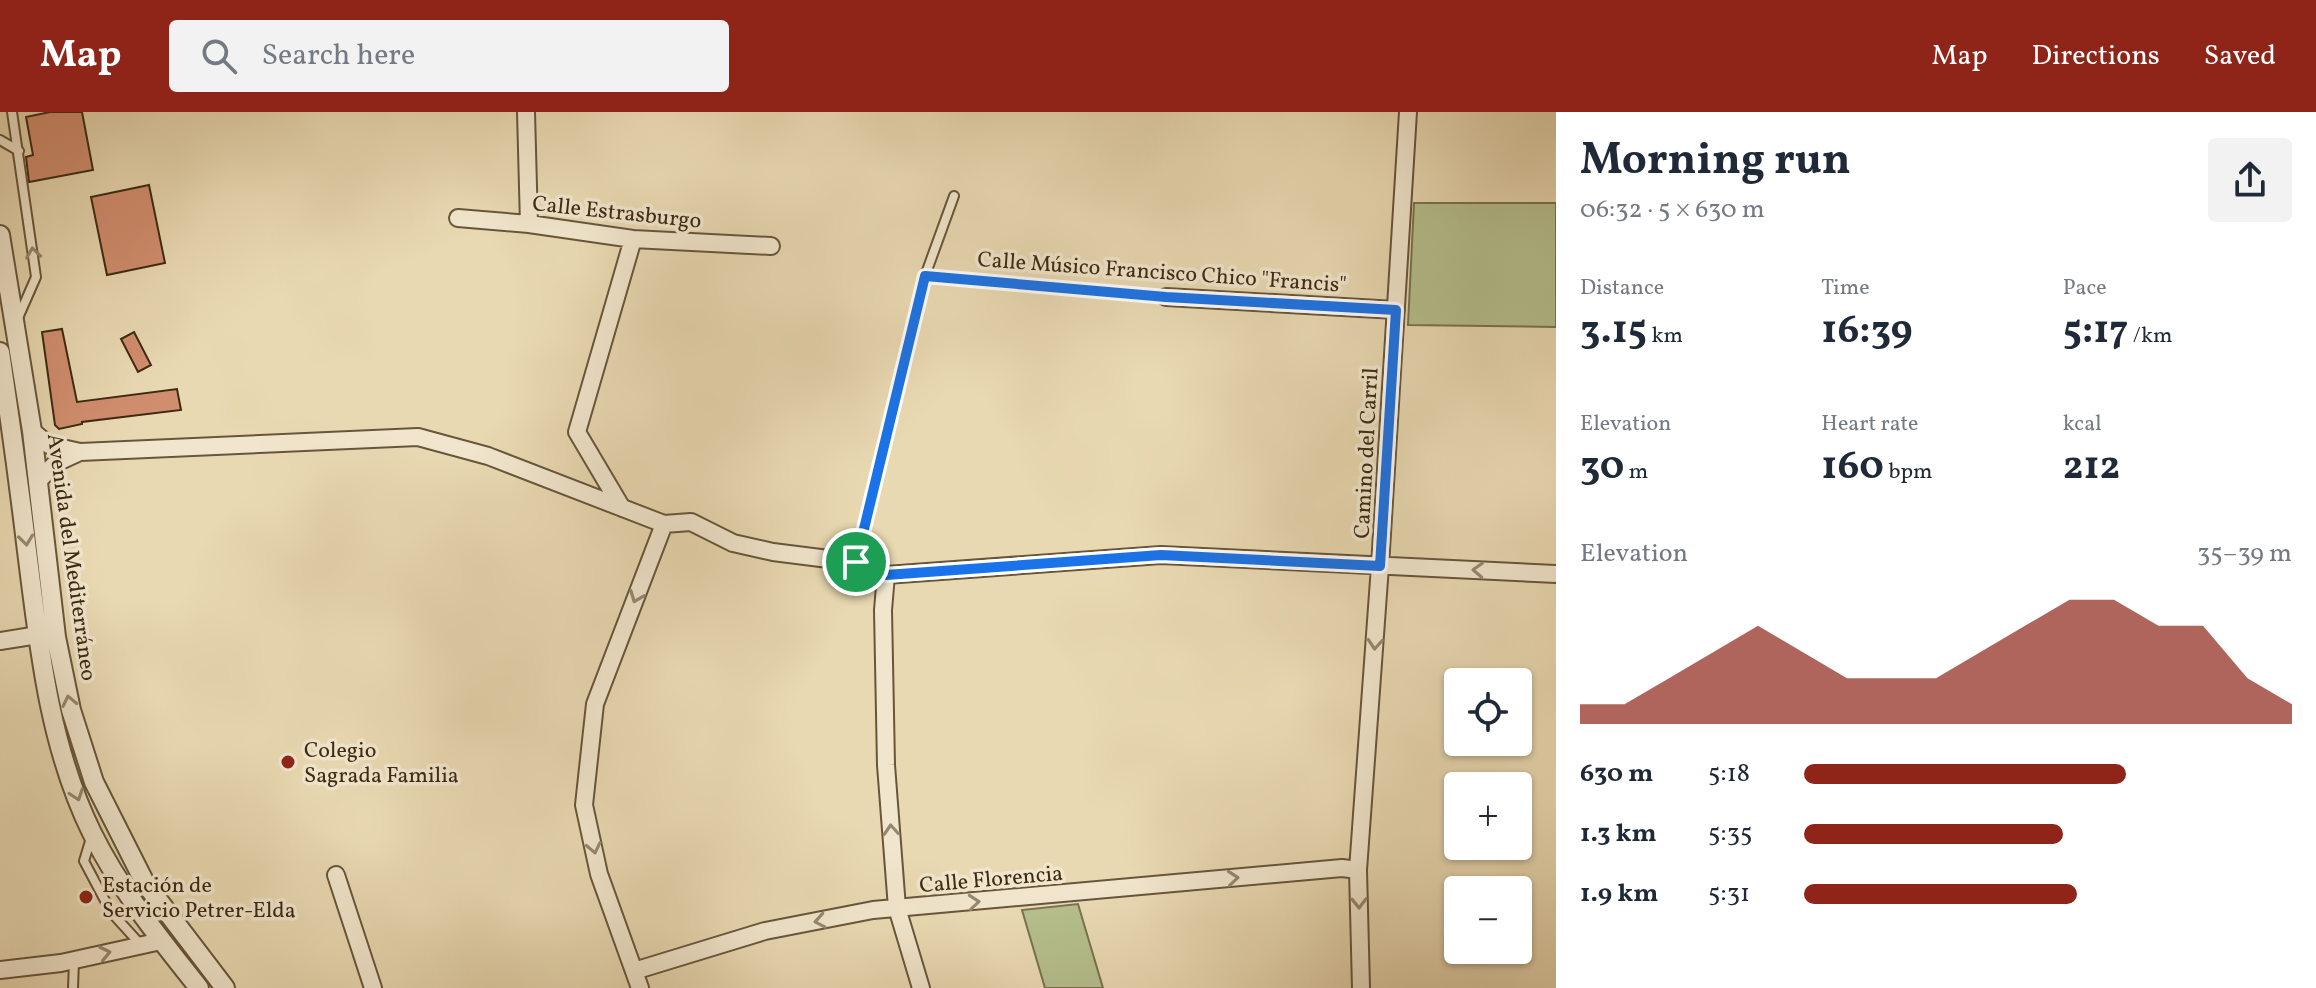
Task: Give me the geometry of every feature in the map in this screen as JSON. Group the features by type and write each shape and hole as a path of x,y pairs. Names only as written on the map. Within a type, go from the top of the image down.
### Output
{"street":[{"path":"526,112 529,224"},
{"name":"Camino del Carril","path":"1361,988 1358,870 1408,112"},
{"name":"Calle Estrasburgo","path":"458,218 529,224 633,239 771,246"},
{"name":"Avenida del Mediterráneo","path":"0,235 32,431 56,637 71,710 94,782 145,883 225,988"},
{"path":"622,508 577,432 633,239"},
{"name":"Calle Músico Francisco Chico \"Francis\"","path":"1166,297 1396,310"},
{"name":"Avenida del Mediterráneo","path":"0,352 17,460 38,635 56,729 92,833 122,886 199,988"},
{"path":"32,431 49,445 80,452 418,437 488,456 664,524 691,522 733,543 773,552 868,564 886,575 1161,555 1556,574"},
{"path":"38,481 56,463 80,452"},
{"path":"640,988 599,874 584,805 595,704 664,524"},
{"path":"886,575 883,610 886,765 897,908 921,988"},
{"path":"0,641 38,635"},
{"name":"Calle Florencia","path":"634,971 765,931 873,910 1342,868 1358,870"},
{"path":"336,875 373,988"},
{"path":"0,970 75,960 161,941"}],"lane":[{"path":"12,112 36,277 14,326"},
{"path":"0,140 19,151"},
{"path":"856,562 925,276 954,196"},
{"name":"Calle Músico Francisco Chico \"Francis\"","path":"925,276 1166,297"},
{"path":"92,833 84,861 111,912 142,945"},
{"path":"73,988 75,960"}],"green space":[{"path":"1414,203 1556,203 1556,327 1408,325"},
{"path":"1078,904 1103,988 1045,988 1022,910"}],"building":[{"path":"50,112 82,112 93,170 29,182 26,157 33,155 26,117"},
{"path":"149,185 165,263 107,275 91,197"},
{"path":"62,329 77,402 177,389 181,410 82,422 59,429 55,425 42,332"},
{"path":"134,332 151,365 138,372 121,339"}],"place":[{"name":"Colegio Sagrada Familia","path":"288,762"},
{"name":"Estación de Servicio Petrer-Elda","path":"86,897"}],"route":[{"path":"925,276 1166,297 1396,310 1380,566 1161,555 886,575 868,564 856,562 925,276"}]}
